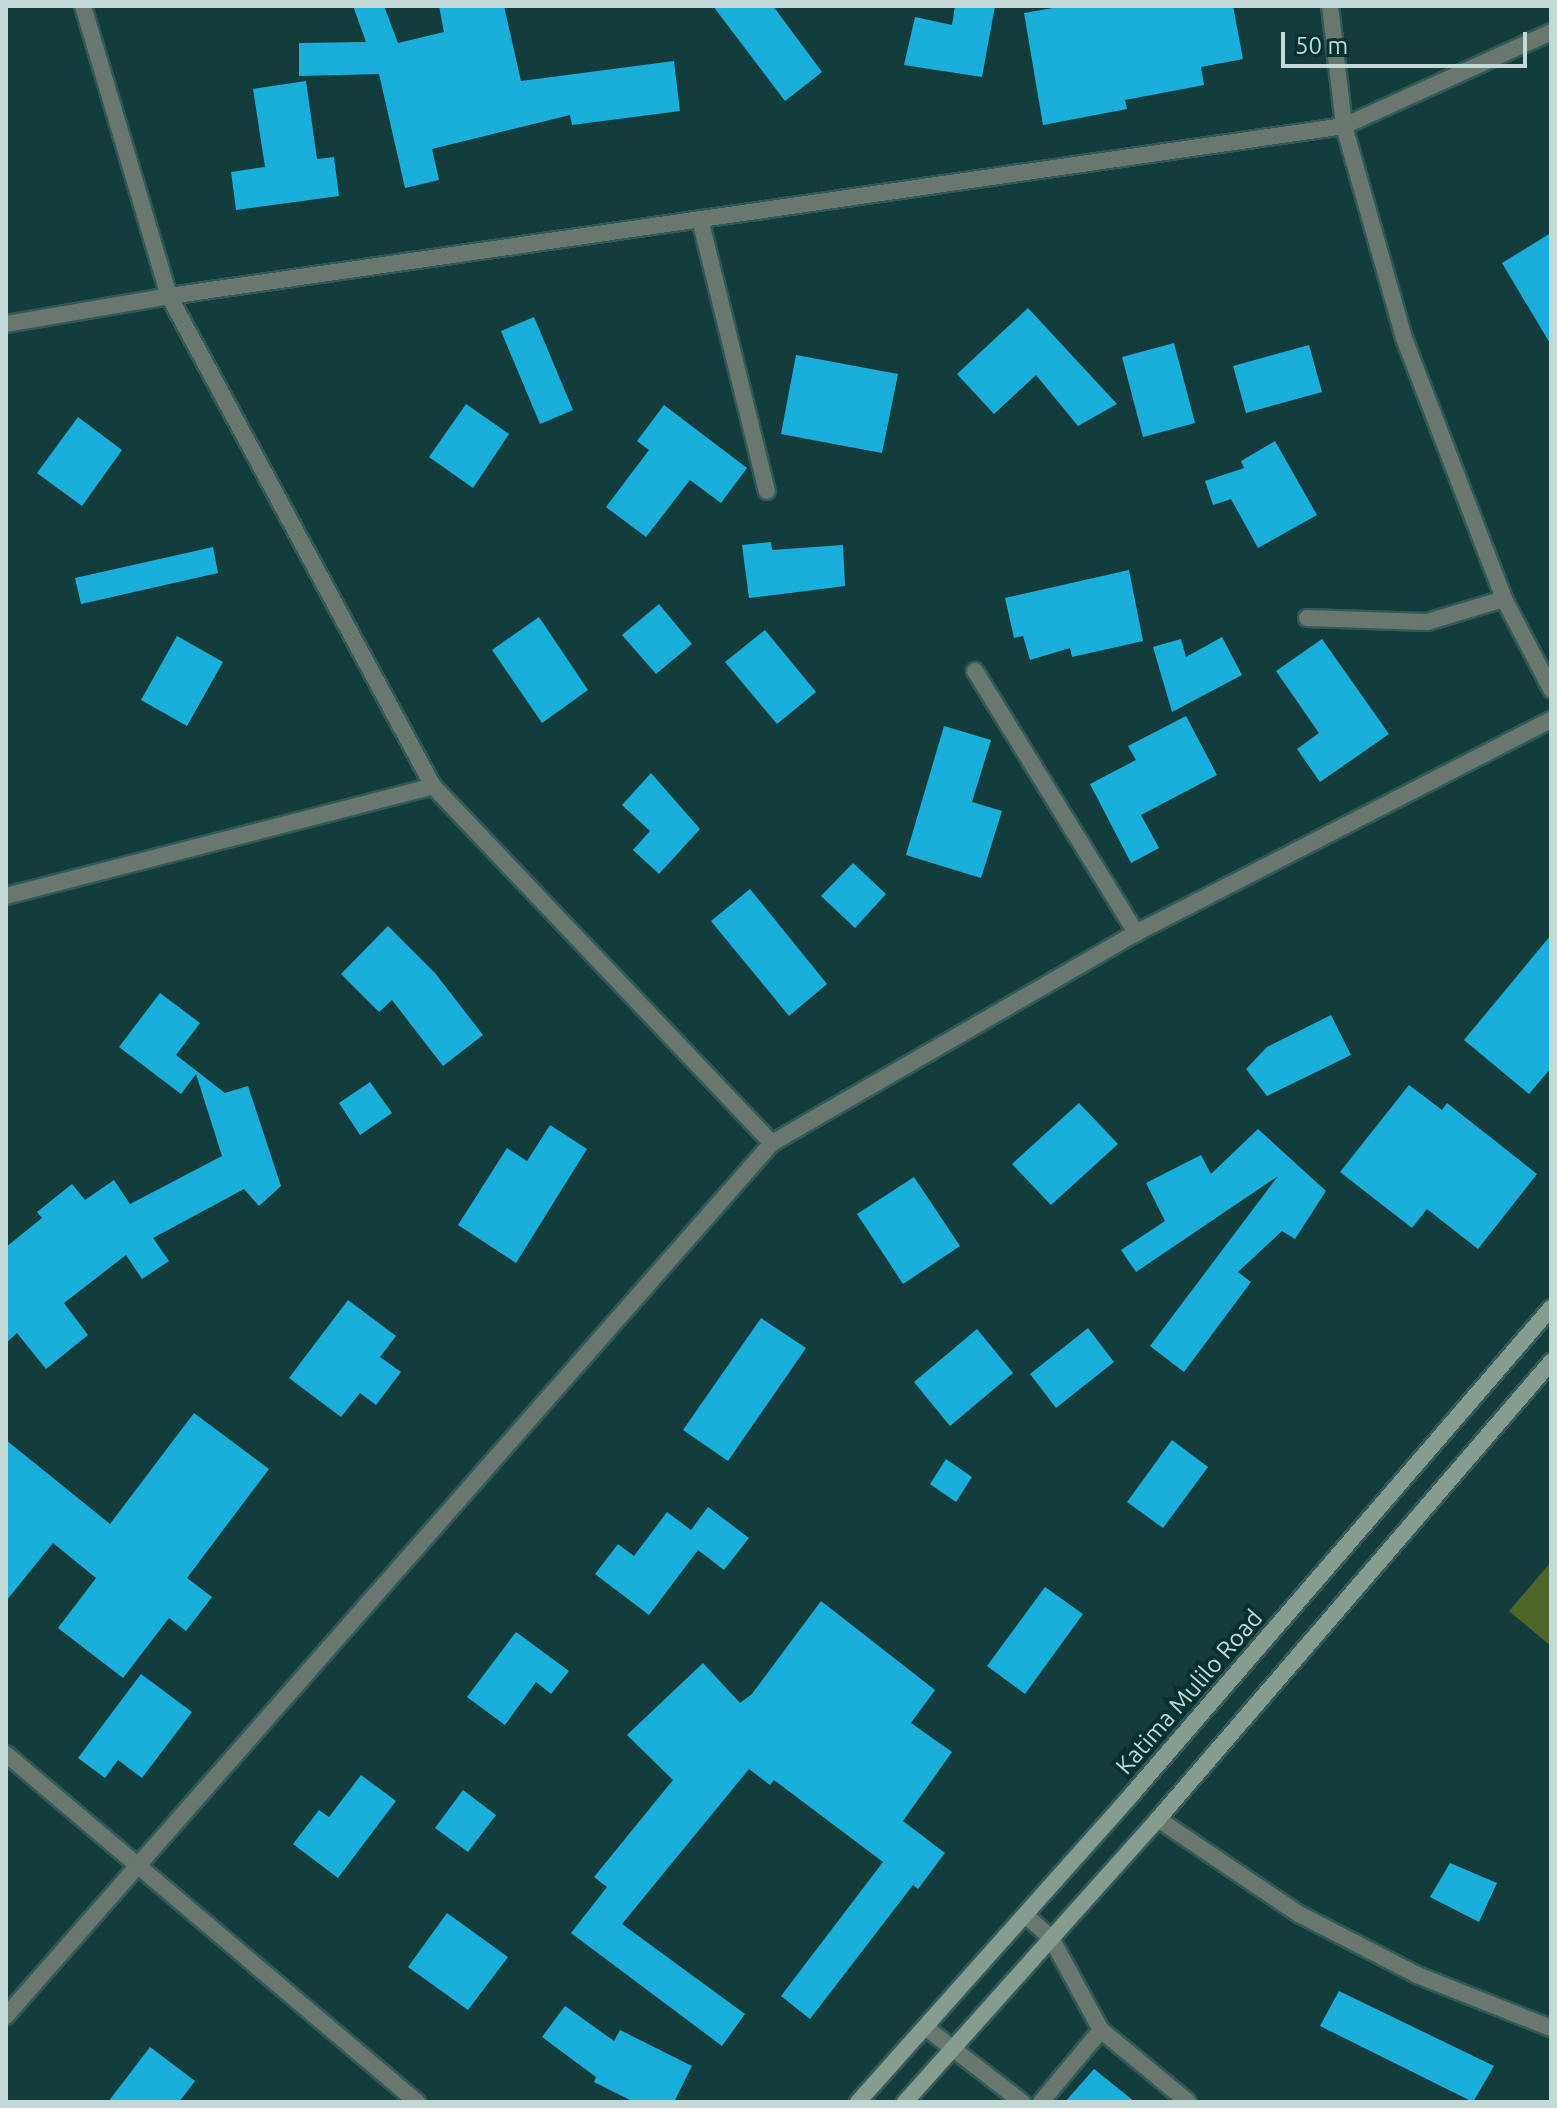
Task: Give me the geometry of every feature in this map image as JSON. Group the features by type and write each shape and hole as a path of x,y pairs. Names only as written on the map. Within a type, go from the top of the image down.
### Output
{"main road":[{"name":"Katima Mulilo Road","path":"858,2102 1025,1915 1551,1308"},
{"path":"905,2102 1158,1819 1551,1362"}],"street":[{"path":"83,6 169,296 433,786 772,1143"},
{"path":"1330,6 1344,126 1404,338 1504,599 1551,689"},
{"path":"6,324 169,296 1344,126 1551,32"},
{"path":"700,219 767,491"},
{"path":"1307,618 1427,622 1504,599"},
{"path":"975,671 1136,933"},
{"path":"6,2016 772,1143 1136,933 1551,720"},
{"path":"6,896 433,786"},
{"path":"6,1754 139,1862 417,2102"},
{"path":"1158,1819 1299,1914 1417,1975 1551,2028"},
{"path":"1025,1915 1051,1938 1101,2030 1188,2102"},
{"path":"925,2027 1022,2102"},
{"path":"1041,2102 1101,2030"}],"green space":[{"path":"1551,1562 1551,1646 1509,1611"}],"building":[{"path":"353,6 384,6 398,43 444,32 439,6 504,6 521,81 674,61 680,111 572,125 570,115 432,149 439,180 405,188 379,74 299,76 299,43 366,42"},
{"path":"713,6 773,6 822,72 785,101"},
{"path":"955,6 995,6 982,77 904,65 915,17 952,25"},
{"path":"1064,6 1233,6 1243,59 1201,67 1204,85 1125,100 1127,109 1043,125 1024,13"},
{"path":"306,81 317,159 334,157 339,196 236,210 231,172 265,167 253,89"},
{"path":"1551,233 1551,345 1502,263"},
{"path":"1028,308 1117,404 1078,426 1036,375 994,414 957,374"},
{"path":"534,317 573,410 540,424 501,331"},
{"path":"1174,343 1195,423 1143,437 1122,357"},
{"path":"1309,345 1322,392 1246,413 1233,366"},
{"path":"796,355 898,374 882,453 781,434"},
{"path":"466,404 509,434 473,488 429,457"},
{"path":"664,405 747,468 721,503 690,480 646,537 606,507 649,450 637,441"},
{"path":"78,417 122,450 82,506 37,473"},
{"path":"1275,441 1317,515 1258,548 1231,499 1213,505 1205,481 1244,468 1241,461"},
{"path":"771,542 772,550 843,545 845,586 749,598 742,545"},
{"path":"213,547 218,573 81,604 75,578"},
{"path":"1129,570 1143,641 1072,657 1070,648 1030,660 1023,636 1014,638 1005,598"},
{"path":"659,604 692,644 656,674 622,635"},
{"path":"539,617 588,690 542,723 492,650"},
{"path":"765,630 816,692 777,724 725,662"},
{"path":"177,636 223,662 187,726 141,700"},
{"path":"1222,637 1242,675 1172,712 1153,647 1181,639 1186,657"},
{"path":"1322,639 1389,734 1320,782 1297,749 1319,733 1276,671"},
{"path":"1186,716 1217,775 1141,815 1159,848 1131,863 1090,784 1136,760 1128,746"},
{"path":"944,726 991,740 972,802 1002,811 981,878 906,855"},
{"path":"651,773 700,829 659,874 633,850 650,831 622,805"},
{"path":"853,863 886,894 855,928 821,896"},
{"path":"750,889 827,984 789,1016 711,921"},
{"path":"388,926 435,973 483,1035 443,1066 392,1000 379,1012 341,974"},
{"path":"1551,935 1551,1068 1529,1094 1464,1040"},
{"path":"160,993 200,1023 176,1055 225,1093 248,1086 281,1186 259,1206 244,1189 153,1238 169,1261 142,1279 126,1255 64,1303 88,1335 46,1369 17,1333 6,1343 6,1247 42,1218 37,1212 72,1184 85,1200 114,1180 130,1204 222,1156 196,1074 181,1094 119,1047"},
{"path":"1331,1015 1351,1055 1267,1096 1246,1069 1267,1047"},
{"path":"370,1082 392,1113 360,1135 339,1103"},
{"path":"1409,1085 1442,1110 1447,1103 1537,1174 1478,1249 1427,1209 1412,1228 1340,1172"},
{"path":"1079,1103 1118,1144 1051,1205 1012,1164"},
{"path":"550,1125 587,1149 516,1263 458,1225 507,1148 527,1161"},
{"path":"1258,1129 1326,1191 1295,1239 1282,1231 1238,1272 1251,1282 1184,1372 1150,1346 1278,1176 1136,1272 1121,1250 1165,1221 1146,1183 1201,1155 1211,1174"},
{"path":"914,1177 960,1246 903,1284 857,1214"},
{"path":"348,1300 396,1336 380,1357 401,1372 376,1405 360,1393 341,1417 289,1378"},
{"path":"761,1318 806,1348 728,1461 683,1430"},
{"path":"1088,1328 1114,1362 1056,1408 1030,1374"},
{"path":"977,1329 1013,1373 950,1426 914,1382"},
{"path":"194,1413 269,1469 187,1578 212,1597 186,1631 169,1618 123,1678 58,1628 96,1578 53,1543 6,1601 6,1440 110,1524"},
{"path":"1172,1440 1208,1467 1163,1528 1127,1502"},
{"path":"946,1459 972,1477 956,1502 930,1484"},
{"path":"708,1507 749,1538 724,1570 698,1550 649,1615 595,1574 618,1544 634,1556 667,1512 691,1530"},
{"path":"1045,1587 1083,1614 1025,1694 987,1666"},
{"path":"821,1601 935,1690 911,1723 952,1752 903,1821 945,1853 918,1889 913,1885 810,2019 781,1996 883,1862 774,1780 770,1785 749,1769 622,1924 745,2014 722,2046 571,1933 607,1887 594,1877 673,1780 627,1735 703,1663 740,1703 752,1694"},
{"path":"516,1632 569,1671 551,1694 536,1682 505,1725 467,1697"},
{"path":"141,1674 192,1712 142,1778 118,1760 105,1778 78,1758"},
{"path":"361,1775 396,1801 338,1878 293,1844 319,1810 329,1817"},
{"path":"463,1790 496,1815 468,1852 435,1828"},
{"path":"1450,1863 1497,1883 1479,1922 1430,1897"},
{"path":"447,1913 508,1957 468,2010 408,1967"},
{"path":"1339,1991 1494,2066 1473,2102 1320,2026"},
{"path":"565,2006 614,2041 620,2030 692,2066 674,2102 634,2102 594,2082 596,2077 542,2037"},
{"path":"150,2047 195,2081 179,2102 108,2102"},
{"path":"1094,2069 1135,2102 1065,2102"}]}
